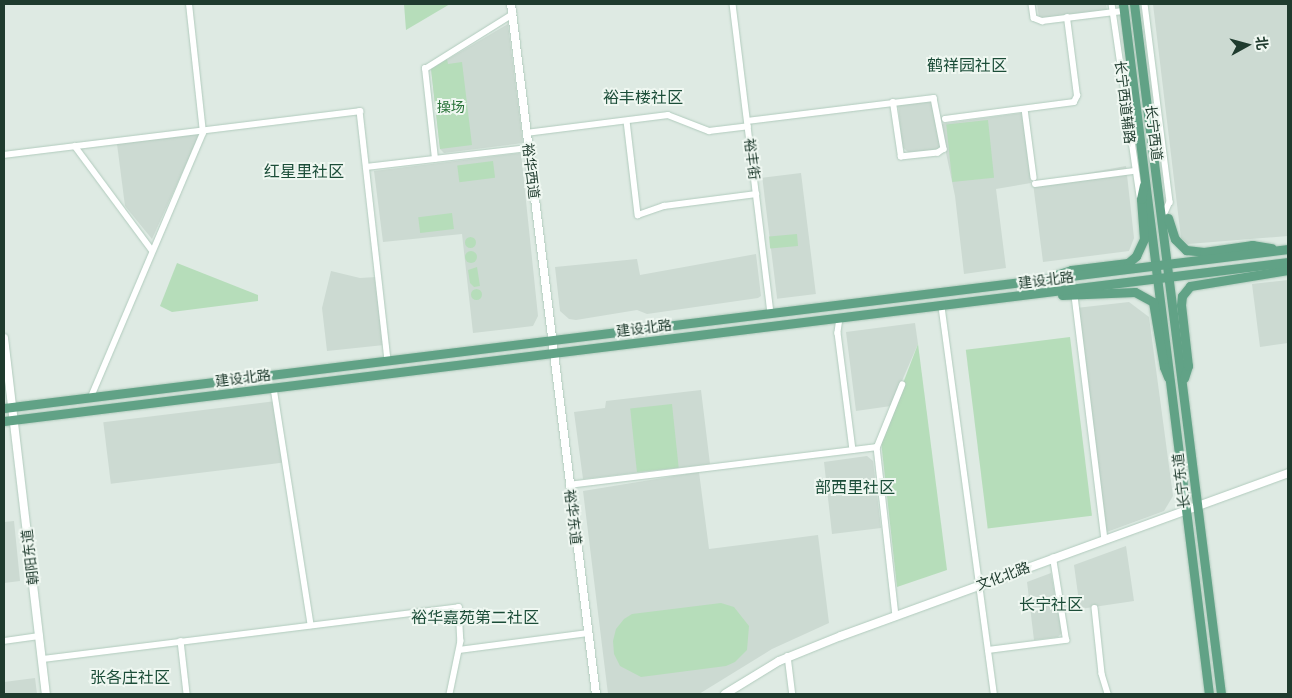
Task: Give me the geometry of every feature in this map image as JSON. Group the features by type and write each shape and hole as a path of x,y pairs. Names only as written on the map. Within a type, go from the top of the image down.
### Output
{"main road":[{"name":"长宁西道","path":"1134,4 1168,264"},
{"name":"长宁西道","path":"1124,7 1156,266"},
{"path":"1040,281 1071,270 1128,263 1136,256 1144,239 1141,199 1145,177"},
{"path":"1160,199 1175,239 1186,250 1204,252 1252,245 1286,250"},
{"name":"建设北路","path":"8,408 552,339 771,314 1286,250"},
{"name":"建设北路","path":"4,421 553,352 1170,279 1288,262"},
{"name":"长宁东道","path":"1168,264 1221,694"},
{"name":"长宁东道","path":"1156,266 1209,694"},
{"path":"1183,383 1188,366 1181,306 1182,296 1190,286 1288,270"},
{"path":"1042,294 1075,296 1135,292 1153,302 1164,367 1172,385"}],"street":[{"path":"91,397 204,130 189,4"},
{"name":"裕华西道","path":"511,4 552,339"},
{"name":"裕丰街","path":"733,4 771,314"},
{"path":"1032,4 1034,18 1038,20 1114,12 1124,7"},
{"name":"长宁西道辅路","path":"1112,4 1134,171 1141,199"},
{"path":"1145,4 1170,202 1166,211"},
{"path":"436,159 426,68 513,14"},
{"path":"946,119 1074,102 1077,96 1067,18"},
{"path":"526,133 668,115 710,131 748,123 893,103 934,98 944,149 938,153 901,157 893,103"},
{"path":"4,155 360,110 388,360"},
{"path":"1025,110 1034,177"},
{"path":"627,120 638,214 664,206 756,194"},
{"path":"75,146 152,250"},
{"path":"366,167 528,148"},
{"path":"1035,184 1134,171"},
{"path":"1075,296 1105,539"},
{"path":"942,307 994,694"},
{"path":"840,318 838,333 853,450"},
{"name":"朝阳东道","path":"4,338 8,408 14,420 46,694"},
{"name":"裕华东道","path":"552,339 596,694"},
{"path":"896,616 877,447 902,385"},
{"path":"274,388 311,625"},
{"path":"569,485 877,447"},
{"name":"文化北路","path":"725,694 788,656 1288,473"},
{"path":"988,650 1066,640 1053,558"},
{"path":"43,659 459,607 460,650 450,694"},
{"path":"1095,608 1102,674 1108,694"},
{"path":"460,650 588,633"},
{"path":"4,640 40,636"},
{"path":"181,641 187,694"},
{"path":"788,656 793,694"}],"shaded area":[{"path":"1037,4 1106,4 1107,10 1044,19 1039,18"},
{"path":"1153,4 1288,4 1288,236 1188,244 1181,238"},
{"path":"508,24 523,143 444,153 440,149 431,69"},
{"path":"933,100 941,150 908,152 902,147 898,104"},
{"path":"1022,113 1031,183 996,189 1006,268 964,274 955,196 940,124"},
{"path":"200,134 152,239 125,206 117,144"},
{"path":"521,153 538,316 533,326 473,333 462,234 383,242 374,171"},
{"path":"1126,166 1134,238 1129,251 1043,262 1033,183"},
{"path":"801,173 816,294 777,299 762,178"},
{"path":"756,254 761,296 758,298 647,314 637,310 576,320 569,319 560,311 555,267 637,259 640,275"},
{"path":"331,271 360,278 376,277 384,345 327,351 322,308"},
{"path":"1288,280 1288,343 1260,347 1252,284"},
{"path":"1129,302 1149,317 1173,496 1164,511 1104,533 1076,308"},
{"path":"915,323 918,344 891,406 856,411 846,332"},
{"path":"701,390 710,464 583,479 574,412 605,408 606,401"},
{"path":"276,401 284,463 111,484 103,422"},
{"path":"867,456 873,461 881,528 832,534 824,462"},
{"path":"699,472 709,549 818,535 829,623 772,649 699,694 608,694 583,491"},
{"path":"14,521 20,581 4,583 4,522"},
{"path":"1126,546 1134,601 1080,609 1074,565"},
{"path":"1051,573 1062,633 1058,637 1034,640 1027,582"},
{"path":"35,678 37,694 4,694 4,682"}],"green space":[{"path":"404,4 450,4 406,30"},
{"name":"操场","path":"447,59 448,64 462,62 472,145 440,149 431,69"},
{"path":"988,120 994,178 952,182 946,124"},
{"path":"493,161 495,178 459,182 457,165"},
{"path":"452,213 454,229 420,233 418,217"},
{"path":"797,234 798,246 770,248 769,236"},
{"path":"470,236 476,242 470,248 464,242"},
{"path":"471,251 477,257 471,263 465,257"},
{"path":"177,263 258,295 258,301 172,312 160,306"},
{"path":"477,267 480,286 474,287 470,283 468,270"},
{"path":"476,288 482,294 476,300 470,294"},
{"path":"1070,337 1092,516 988,528 966,350"},
{"path":"918,344 947,570 897,587 881,441"},
{"path":"672,404 679,468 637,472 630,408"},
{"path":"721,603 734,607 749,626 747,650 735,662 726,666 641,677 620,666 614,654 613,641 616,629 624,619 632,614"}],"district":[{"name":"鹤祥园社区","path":"967,65"},
{"name":"裕丰楼社区","path":"643,97"},
{"name":"红星里社区","path":"304,171"},
{"name":"部西里社区","path":"855,487"},
{"name":"长宁社区","path":"1051,604"},
{"name":"裕华嘉苑第二社区","path":"475,617"},
{"name":"张各庄社区","path":"130,677"}]}
